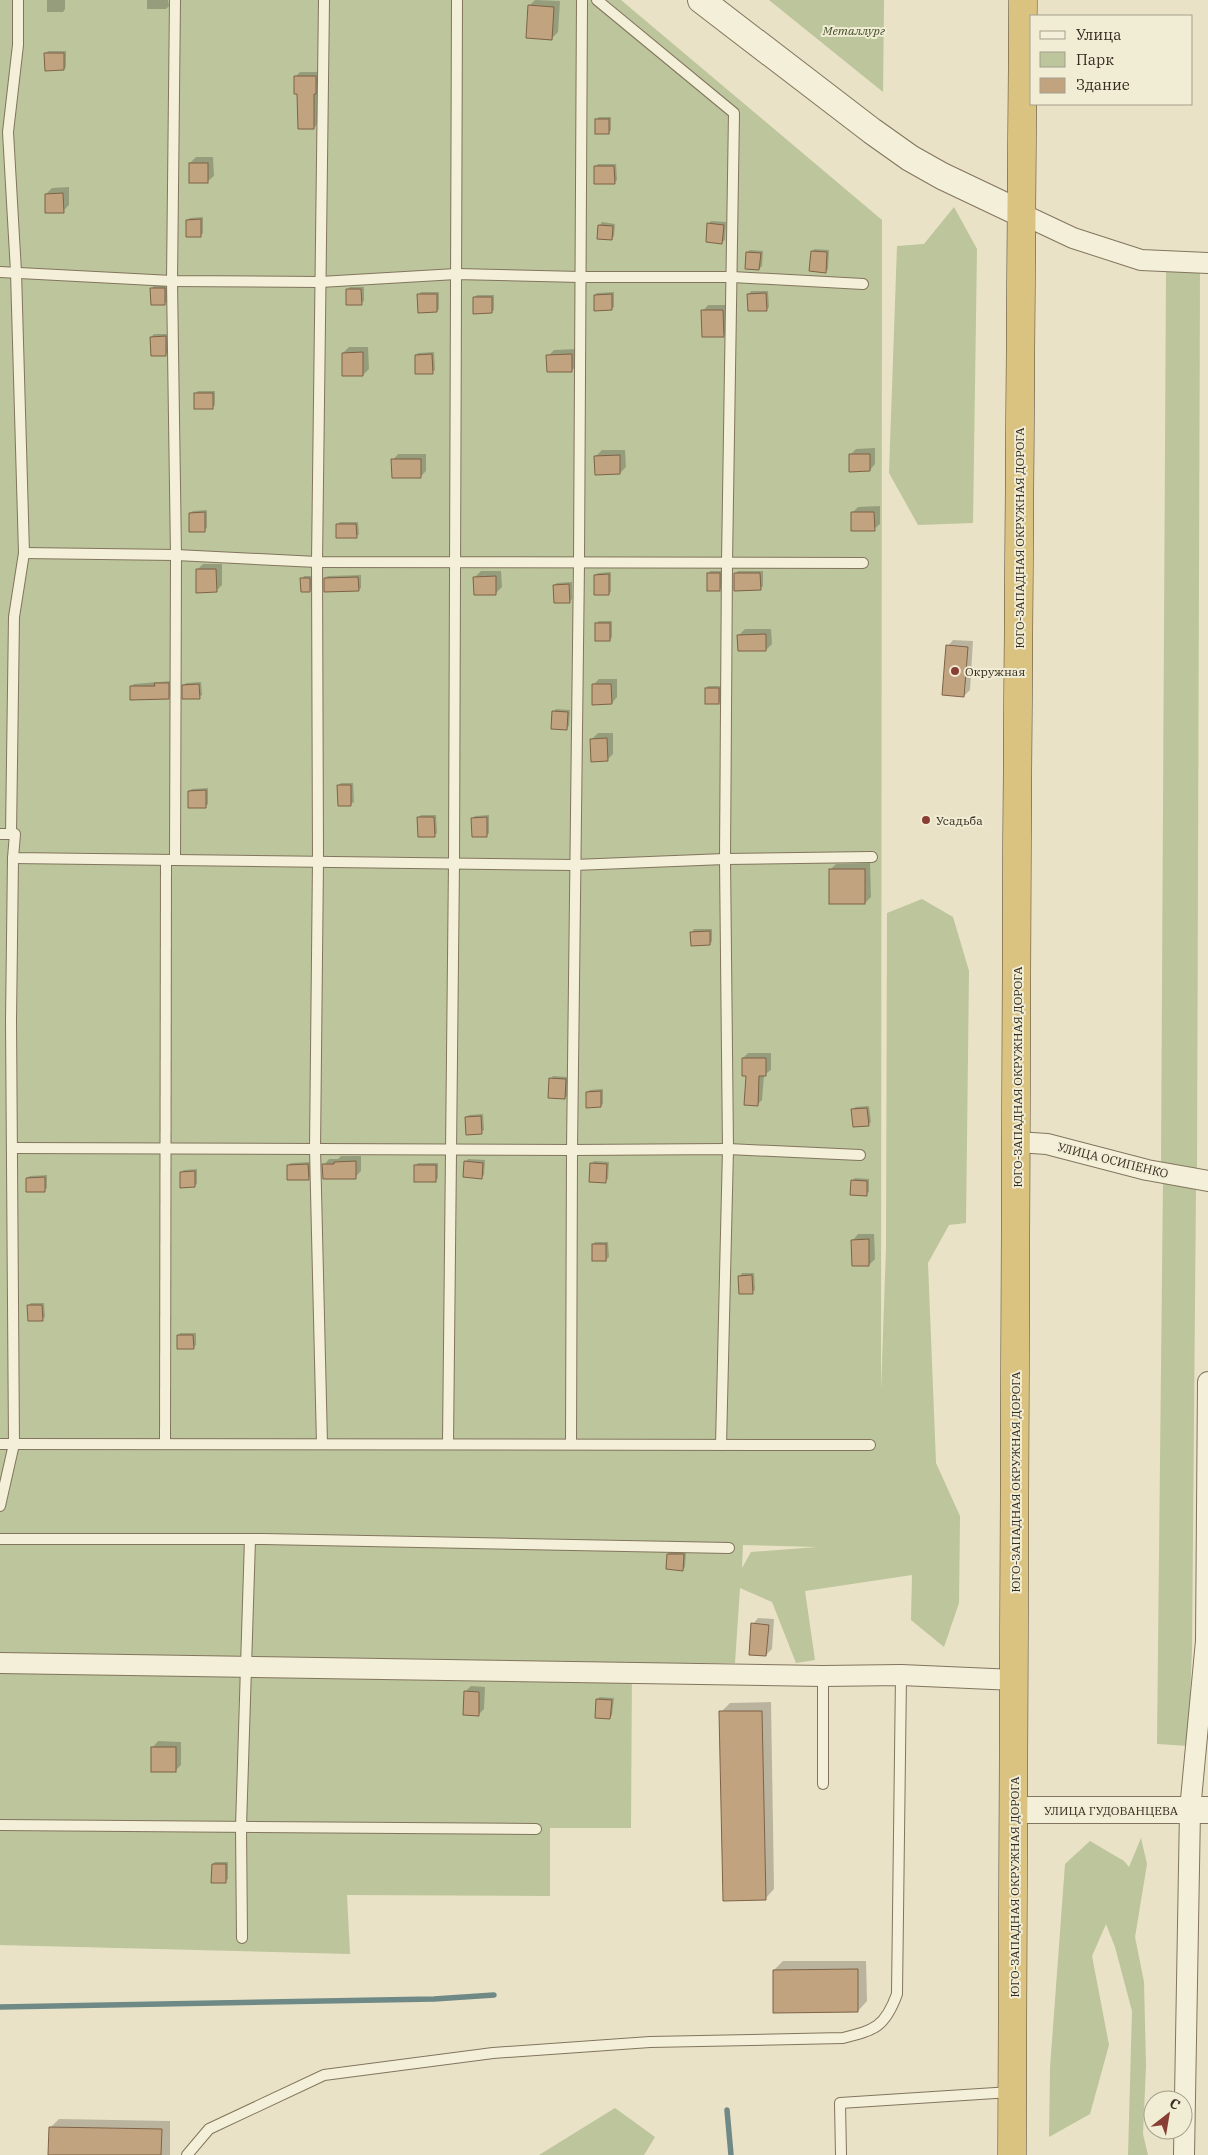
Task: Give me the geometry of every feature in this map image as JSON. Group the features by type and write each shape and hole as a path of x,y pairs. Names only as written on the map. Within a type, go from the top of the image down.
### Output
{"highway":[{"name":"ЮГО-ЗАПАДНАЯ ОКРУЖНАЯ ДОРОГА","path":"1012,2155 1023,0"}],"street":[{"path":"701,0 872,131 910,158 942,176 1073,238 1141,260 1208,263"},
{"name":"УЛИЦА ОСИПЕНКО","path":"1017,1142 1047,1144 1147,1170 1208,1181"},
{"path":"1184,2155 1206,1641 1208,1382"},
{"path":"0,1663 901,1676 1015,1680"},
{"name":"УЛИЦА ГУДОВАНЦЕВА","path":"1014,1810 1199,1810"}],"lane":[{"path":"0,1506 14,1444 11,1021 15,834 5,834 14,617 24,553 16,272 8,132 18,45 18,0"},
{"path":"165,1444 165,1148 176,555 172,281 176,0"},
{"path":"322,1444 315,1149 318,861 317,562 324,0"},
{"path":"448,1444 454,863 458,0"},
{"path":"571,1444 582,0"},
{"path":"597,0 734,113 727,562 725,859 728,1149 721,1444"},
{"path":"0,272 172,281 320,282 456,274 580,277 732,277 863,284"},
{"path":"24,553 176,555 317,562 863,563"},
{"path":"13,858 574,864 872,857"},
{"path":"12,1148 728,1149 860,1155"},
{"path":"0,1444 870,1445"},
{"path":"0,1540 250,1540 729,1548"},
{"path":"242,1938 241,1826 250,1540"},
{"path":"823,1676 823,1784"},
{"path":"187,2155 209,2129 324,2075 493,2052 650,2042 843,2038 870,2031 889,2015 897,1994 901,1676"},
{"path":"0,1825 536,1829"},
{"path":"841,2155 840,2103 1013,2092"}],"green space":[{"path":"0,0 621,0 882,220 881,1391 886,1248 887,913 922,899 953,917 969,971 966,1223 949,1225 928,1263 936,1463 960,1516 959,1603 944,1647 911,1620 912,1575 805,1591 815,1660 796,1663 772,1602 740,1588 735,1663 632,1663 631,1828 550,1828 550,1896 347,1895 350,1954 0,1945","holes":["743,1545 817,1547 751,1552 742,1568"]},
{"name":"Металлург","path":"769,0 884,0 883,92"},
{"path":"954,207 977,249 973,523 918,525 889,473 897,246 924,244"},
{"path":"1166,272 1200,272 1197,1170 1161,1165"},
{"path":"1163,1181 1196,1187 1192,1650 1188,1746 1157,1744"},
{"path":"1141,1838 1147,1864 1135,1937 1144,1982 1146,2066 1145,2090 1143,2090 1143,2140 1148,2155 1128,2155 1132,2011 1115,1947 1106,1924 1092,1956 1109,2045 1090,2114 1049,2137 1050,2068 1065,1864 1090,1841 1124,1861 1129,1867"},
{"path":"615,2108 655,2137 644,2155 539,2155"}],"building":[{"path":"528,5 554,7 552,40 526,38"},
{"path":"44,53 64,53 64,70 45,71"},
{"path":"294,76 316,76 314,129 298,129 297,94 294,94"},
{"path":"595,119 609,119 609,134 595,134"},
{"path":"189,163 208,163 208,183 189,183"},
{"path":"594,166 614,166 615,184 594,184"},
{"path":"63,193 64,213 45,213 45,194"},
{"path":"201,219 201,237 186,237 186,220"},
{"path":"707,223 724,225 722,244 706,242"},
{"path":"598,225 613,226 612,240 597,239"},
{"path":"811,251 827,252 826,273 809,271"},
{"path":"746,252 761,253 759,270 745,269"},
{"path":"150,288 165,288 165,305 151,305"},
{"path":"346,289 361,289 362,305 346,305"},
{"path":"766,293 767,311 748,311 747,294"},
{"path":"417,294 437,294 437,312 418,313"},
{"path":"612,294 612,310 594,311 594,295"},
{"path":"473,297 492,297 492,313 473,314"},
{"path":"701,310 723,310 724,337 702,337"},
{"path":"166,336 166,356 151,356 150,337"},
{"path":"363,352 363,376 342,376 342,353"},
{"path":"432,354 433,374 415,374 415,355"},
{"path":"572,354 572,372 547,372 546,355"},
{"path":"194,393 213,393 213,409 194,409"},
{"path":"849,454 870,454 870,471 849,472"},
{"path":"620,455 620,474 595,475 594,456"},
{"path":"391,459 421,459 421,478 392,478"},
{"path":"205,512 205,532 189,532 189,513"},
{"path":"851,512 874,512 875,531 851,531"},
{"path":"336,524 356,524 357,538 336,538"},
{"path":"196,569 216,569 217,592 196,593"},
{"path":"707,573 720,573 720,591 707,591"},
{"path":"734,573 760,573 761,590 734,591"},
{"path":"609,574 609,595 594,595 594,575"},
{"path":"496,576 496,595 474,595 473,577"},
{"path":"358,577 359,591 324,592 324,578"},
{"path":"300,578 310,578 310,592 301,592"},
{"path":"569,584 570,603 554,603 553,585"},
{"path":"595,623 610,623 610,641 595,641"},
{"path":"766,634 766,651 738,651 737,635"},
{"name":"Окружная","path":"946,645 968,647 964,697 942,695"},
{"path":"154,683 169,683 169,699 130,700 130,686 155,686"},
{"path":"199,684 200,699 182,699 182,685"},
{"path":"592,684 611,684 612,704 592,705"},
{"path":"705,688 719,688 719,704 705,704"},
{"path":"552,711 568,712 567,730 551,729"},
{"path":"607,738 608,761 591,762 590,739"},
{"path":"337,785 351,785 351,806 338,806"},
{"path":"206,790 206,808 188,808 188,791"},
{"path":"417,817 434,817 435,837 418,837"},
{"path":"487,817 487,837 472,837 471,818"},
{"path":"829,869 865,869 865,904 829,904"},
{"path":"710,931 710,945 691,946 690,932"},
{"path":"742,1058 766,1058 766,1076 759,1076 758,1106 744,1105 746,1076 742,1076"},
{"path":"549,1078 566,1079 565,1099 548,1098"},
{"path":"601,1091 601,1107 586,1108 586,1092"},
{"path":"867,1108 869,1126 853,1127 851,1109"},
{"path":"481,1116 482,1134 466,1135 465,1117"},
{"path":"356,1161 356,1179 323,1179 322,1164"},
{"path":"464,1161 483,1163 482,1179 463,1177"},
{"path":"590,1163 607,1164 606,1183 589,1182"},
{"path":"308,1164 309,1180 287,1180 287,1165"},
{"path":"414,1165 436,1165 436,1182 414,1182"},
{"path":"195,1171 195,1187 180,1188 180,1172"},
{"path":"45,1177 45,1192 26,1192 26,1178"},
{"path":"851,1180 867,1181 867,1196 850,1195"},
{"path":"869,1239 869,1266 852,1266 851,1240"},
{"path":"592,1244 606,1244 606,1261 592,1261"},
{"path":"752,1275 753,1294 739,1294 738,1276"},
{"path":"27,1305 42,1305 43,1321 28,1321"},
{"path":"177,1335 193,1335 194,1349 177,1349"},
{"path":"667,1554 684,1554 683,1571 666,1569"},
{"path":"751,1623 769,1625 766,1656 749,1655"},
{"path":"464,1691 479,1692 479,1716 463,1715"},
{"path":"596,1699 612,1700 610,1719 595,1718"},
{"path":"719,1711 762,1711 766,1900 723,1901"},
{"path":"151,1747 176,1747 176,1772 151,1772"},
{"path":"212,1864 226,1864 226,1883 211,1883"},
{"path":"858,1969 858,2012 773,2013 773,1970"},
{"path":"49,2127 162,2129 161,2155 48,2155"}],"waterway":[{"path":"0,2007 434,1999 494,1995"},
{"path":"727,2110 731,2155"}],"place":[{"name":"Окружная","path":"955,671"},
{"name":"Усадьба","path":"926,820"}]}
